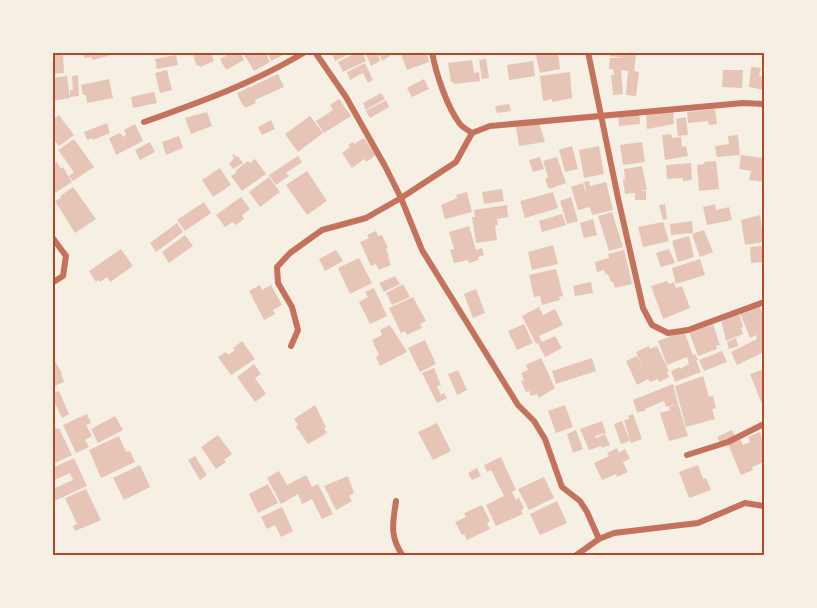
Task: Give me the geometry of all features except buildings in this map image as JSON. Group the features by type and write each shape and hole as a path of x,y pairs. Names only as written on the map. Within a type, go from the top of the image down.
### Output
{"street":[{"path":"144,122 219,96 277,69 305,52"},
{"path":"315,52 346,97 401,198 422,250 518,405 534,421 545,439 562,488 580,501 598,538"},
{"path":"432,52 434,66 447,99 461,126 472,133"},
{"path":"588,52 642,308 652,325 668,333 688,330 762,303 765,310"},
{"path":"291,346 297,330 292,307 278,283 277,267 291,253 322,230 366,218 456,162 472,133 490,126 601,115 743,103 765,104"},
{"path":"52,237 66,256 63,276 52,283"},
{"path":"687,455 728,442 765,424"},
{"path":"396,501 394,541 403,555"},
{"path":"574,555 598,538 614,533 698,523 745,503 765,506"}]}
